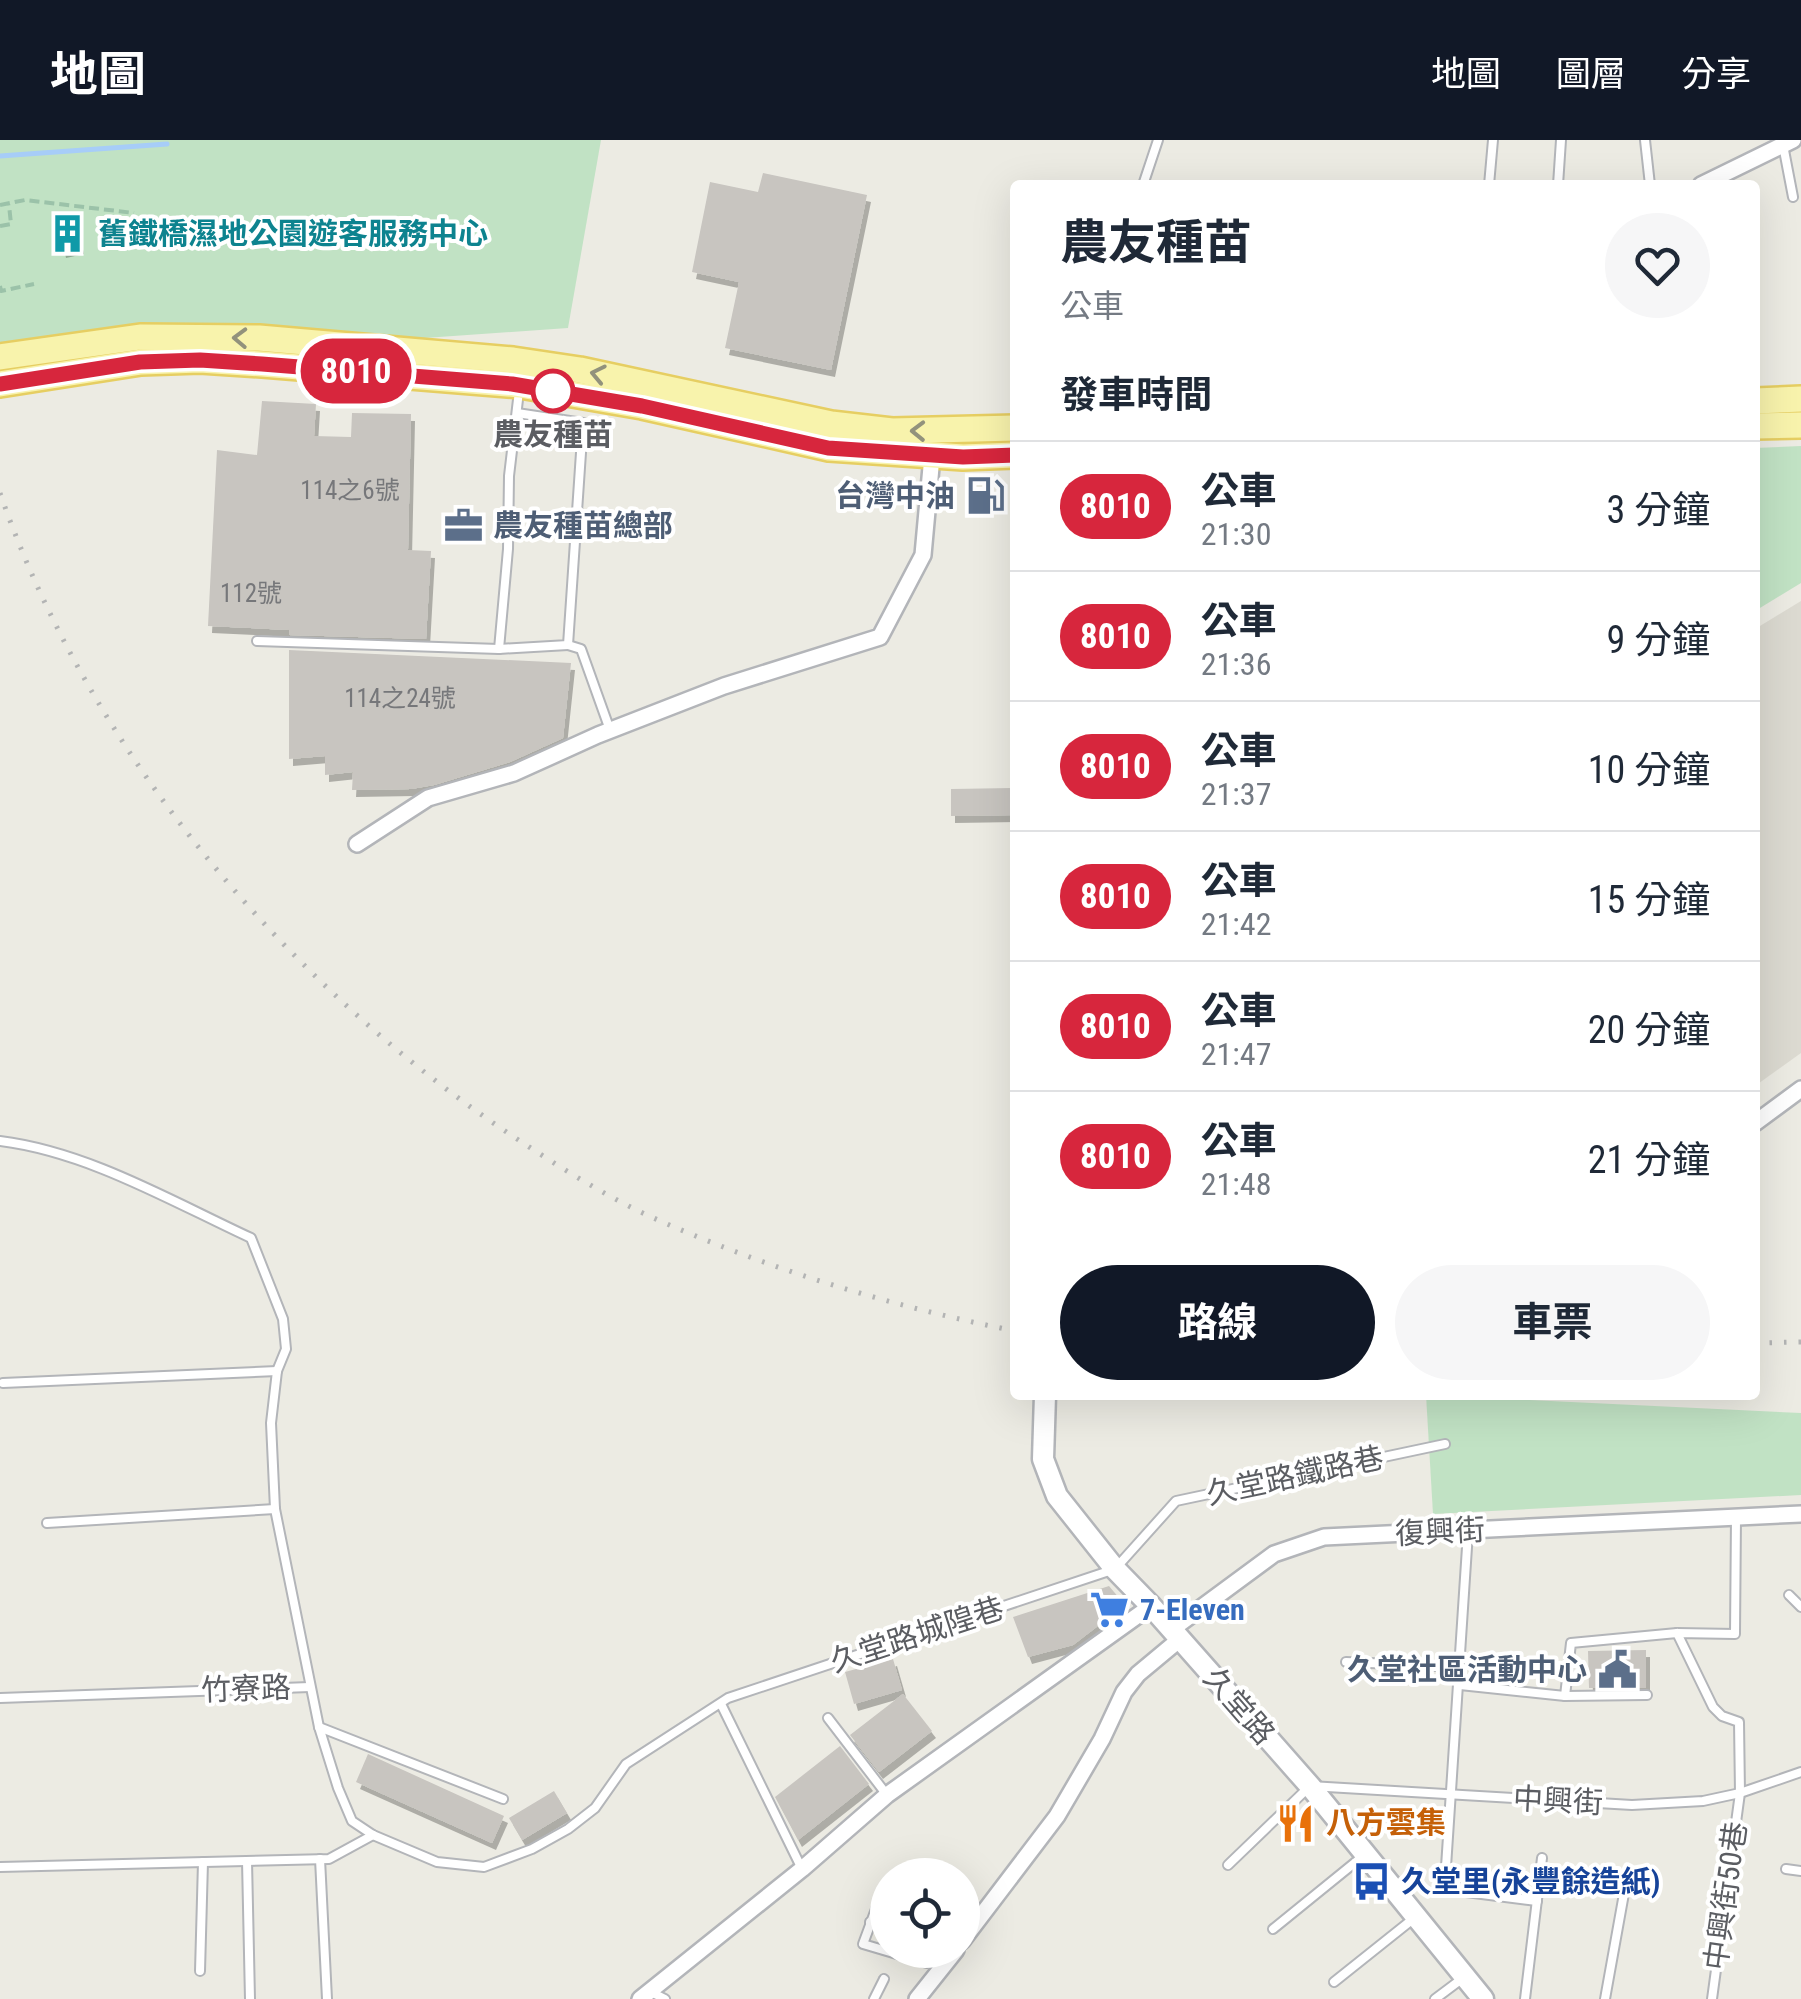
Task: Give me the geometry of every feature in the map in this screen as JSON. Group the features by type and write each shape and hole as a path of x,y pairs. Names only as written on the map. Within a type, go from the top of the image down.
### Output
{"main road":[{"path":"0,358 140,336 259,338 522,373 642,406 804,431 1010,428"},
{"path":"0,384 93,367 200,360 522,373"},
{"path":"1760,400 1801,399"},
{"path":"1760,426 1801,425"},
{"path":"804,431 828,448 932,456 1010,455"}],"street":[{"path":"1711,180 1788,142"},
{"path":"357,844 428,798 514,773 724,686 880,637 924,555 932,456"},
{"path":"1760,1119 1801,1089"},
{"name":"久堂路","path":"1046,1400 1043,1459 1057,1496 1115,1570 1152,1606 1310,1786 1483,1999"},
{"name":"復興街","path":"980,1918 1057,1816 1124,1692 1138,1674 1176,1634 1274,1554 1324,1538 1801,1514"},
{"path":"644,1995 802,1870 887,1795 1152,1606"},
{"path":"917,1999 942,1968"}],"lane":[{"path":"1146,180 1158,140"},
{"path":"1490,180 1493,140"},
{"path":"1558,180 1561,140"},
{"path":"1645,140 1649,180"},
{"path":"1788,142 1793,196"},
{"path":"499,649 508,549 509,476 522,373"},
{"path":"517,414 582,422 568,646"},
{"path":"257,640 582,649 610,730"},
{"name":"竹寮路","path":"0,1141 30,1144 110,1172 251,1238 282,1319 286,1349 277,1372 271,1423 275,1509 310,1687 0,1698"},
{"path":"3,1383 277,1372"},
{"name":"久堂路鐵路巷","path":"1115,1570 1176,1502 1445,1444"},
{"path":"47,1523 275,1509"},
{"path":"1565,1696 1571,1643 1678,1634 1736,1634 1736,1518"},
{"path":"1468,1532 1446,1866 1458,1891 1536,1901"},
{"name":"久堂路城隍巷","path":"310,1687 338,1788 352,1821 437,1862 484,1867 532,1850 568,1829 594,1808 626,1764 728,1698 1115,1570"},
{"path":"1790,1594 1801,1607"},
{"name":"中興街50巷","path":"1678,1634 1713,1707 1722,1716 1739,1722 1740,1792 1712,1999"},
{"path":"1346,1662 1461,1667"},
{"path":"1460,1685 1565,1696 1646,1695"},
{"path":"721,1704 802,1870"},
{"path":"828,1718 887,1795"},
{"path":"319,1727 503,1799"},
{"name":"中興街","path":"1310,1786 1632,1804 1703,1801 1801,1772"},
{"path":"1228,1865 1310,1786"},
{"path":"0,1867 320,1860 350,1850 373,1834"},
{"path":"1273,1929 1366,1854"},
{"path":"1524,1999 1542,1858"},
{"path":"320,1860 326,1999"},
{"path":"248,1861 250,1999"},
{"path":"200,1971 203,1862"},
{"path":"1786,1868 1801,1871"},
{"path":"1605,1999 1626,1877"},
{"path":"1334,1982 1416,1917"},
{"path":"870,1922 863,1944 870,1946"},
{"path":"1435,1999 1465,1977"},
{"path":"874,1999 884,1979"},
{"path":"644,1995 666,1999"}],"path":[{"path":"0,205 25,200 134,213"},
{"path":"0,226 11,224 9,203"},
{"path":"0,286 1,291 34,284"}],"shaded area":[{"path":"1801,601 1801,1053 1760,1082 1760,626"}],"green space":[{"path":"0,140 601,140 568,328 0,368"},
{"path":"1801,446 1801,583 1760,608 1760,448"},
{"path":"1426,1400 1530,1400 1801,1413 1801,1495 1433,1514"}],"building":[{"path":"763,173 867,195 831,370 725,348 739,282 692,272 710,182 758,192"},
{"name":"舊鐵橋濕地公園遊客服務中心","path":"73,217 80,247 62,251 56,221"},
{"path":"262,401 316,404 314,436 351,437 352,413 411,414 408,550 431,551 426,639 289,635 289,630 208,626 217,450 257,455"},
{"path":"289,650 571,663 563,738 510,762 434,785 352,790 353,772 325,775 325,756 289,759"},
{"path":"1010,788 1010,815 951,816 951,789"},
{"path":"1109,1586 1125,1605 1073,1645 1028,1657 1013,1617"},
{"name":"久堂社區活動中心","path":"1646,1650 1646,1688 1589,1688 1588,1651"},
{"path":"893,1659 902,1690 854,1704 845,1672"},
{"path":"903,1694 932,1731 879,1772 850,1735"},
{"path":"840,1746 869,1784 798,1840 775,1797"},
{"path":"368,1754 504,1816 492,1843 356,1782"},
{"path":"554,1791 567,1813 522,1840 509,1818"}],"waterway":[{"path":"0,156 167,144"}],"railway":[{"path":"0,493 39,589 87,682 143,772 206,857 277,937 352,1011 433,1079 548,1159 647,1215 828,1284 1010,1330"},
{"path":"1760,1343 1801,1342"}],"bus line":[{"name":"8010","path":"0,384 140,362 262,364 512,384 642,406 828,448 963,457 1010,455"}],"place":[{"name":"舊鐵橋濕地公園遊客服務中心","path":"68,234"},
{"name":"農友種苗","path":"553,391"},
{"name":"台灣中油","path":"985,496"},
{"name":"農友種苗總部","path":"463,526"},
{"name":"7-Eleven","path":"1110,1610"},
{"name":"久堂社區活動中心","path":"1617,1670"},
{"name":"八方雲集","path":"1296,1823"},
{"name":"久堂里(永豐餘造紙)","path":"1371,1882"}]}
